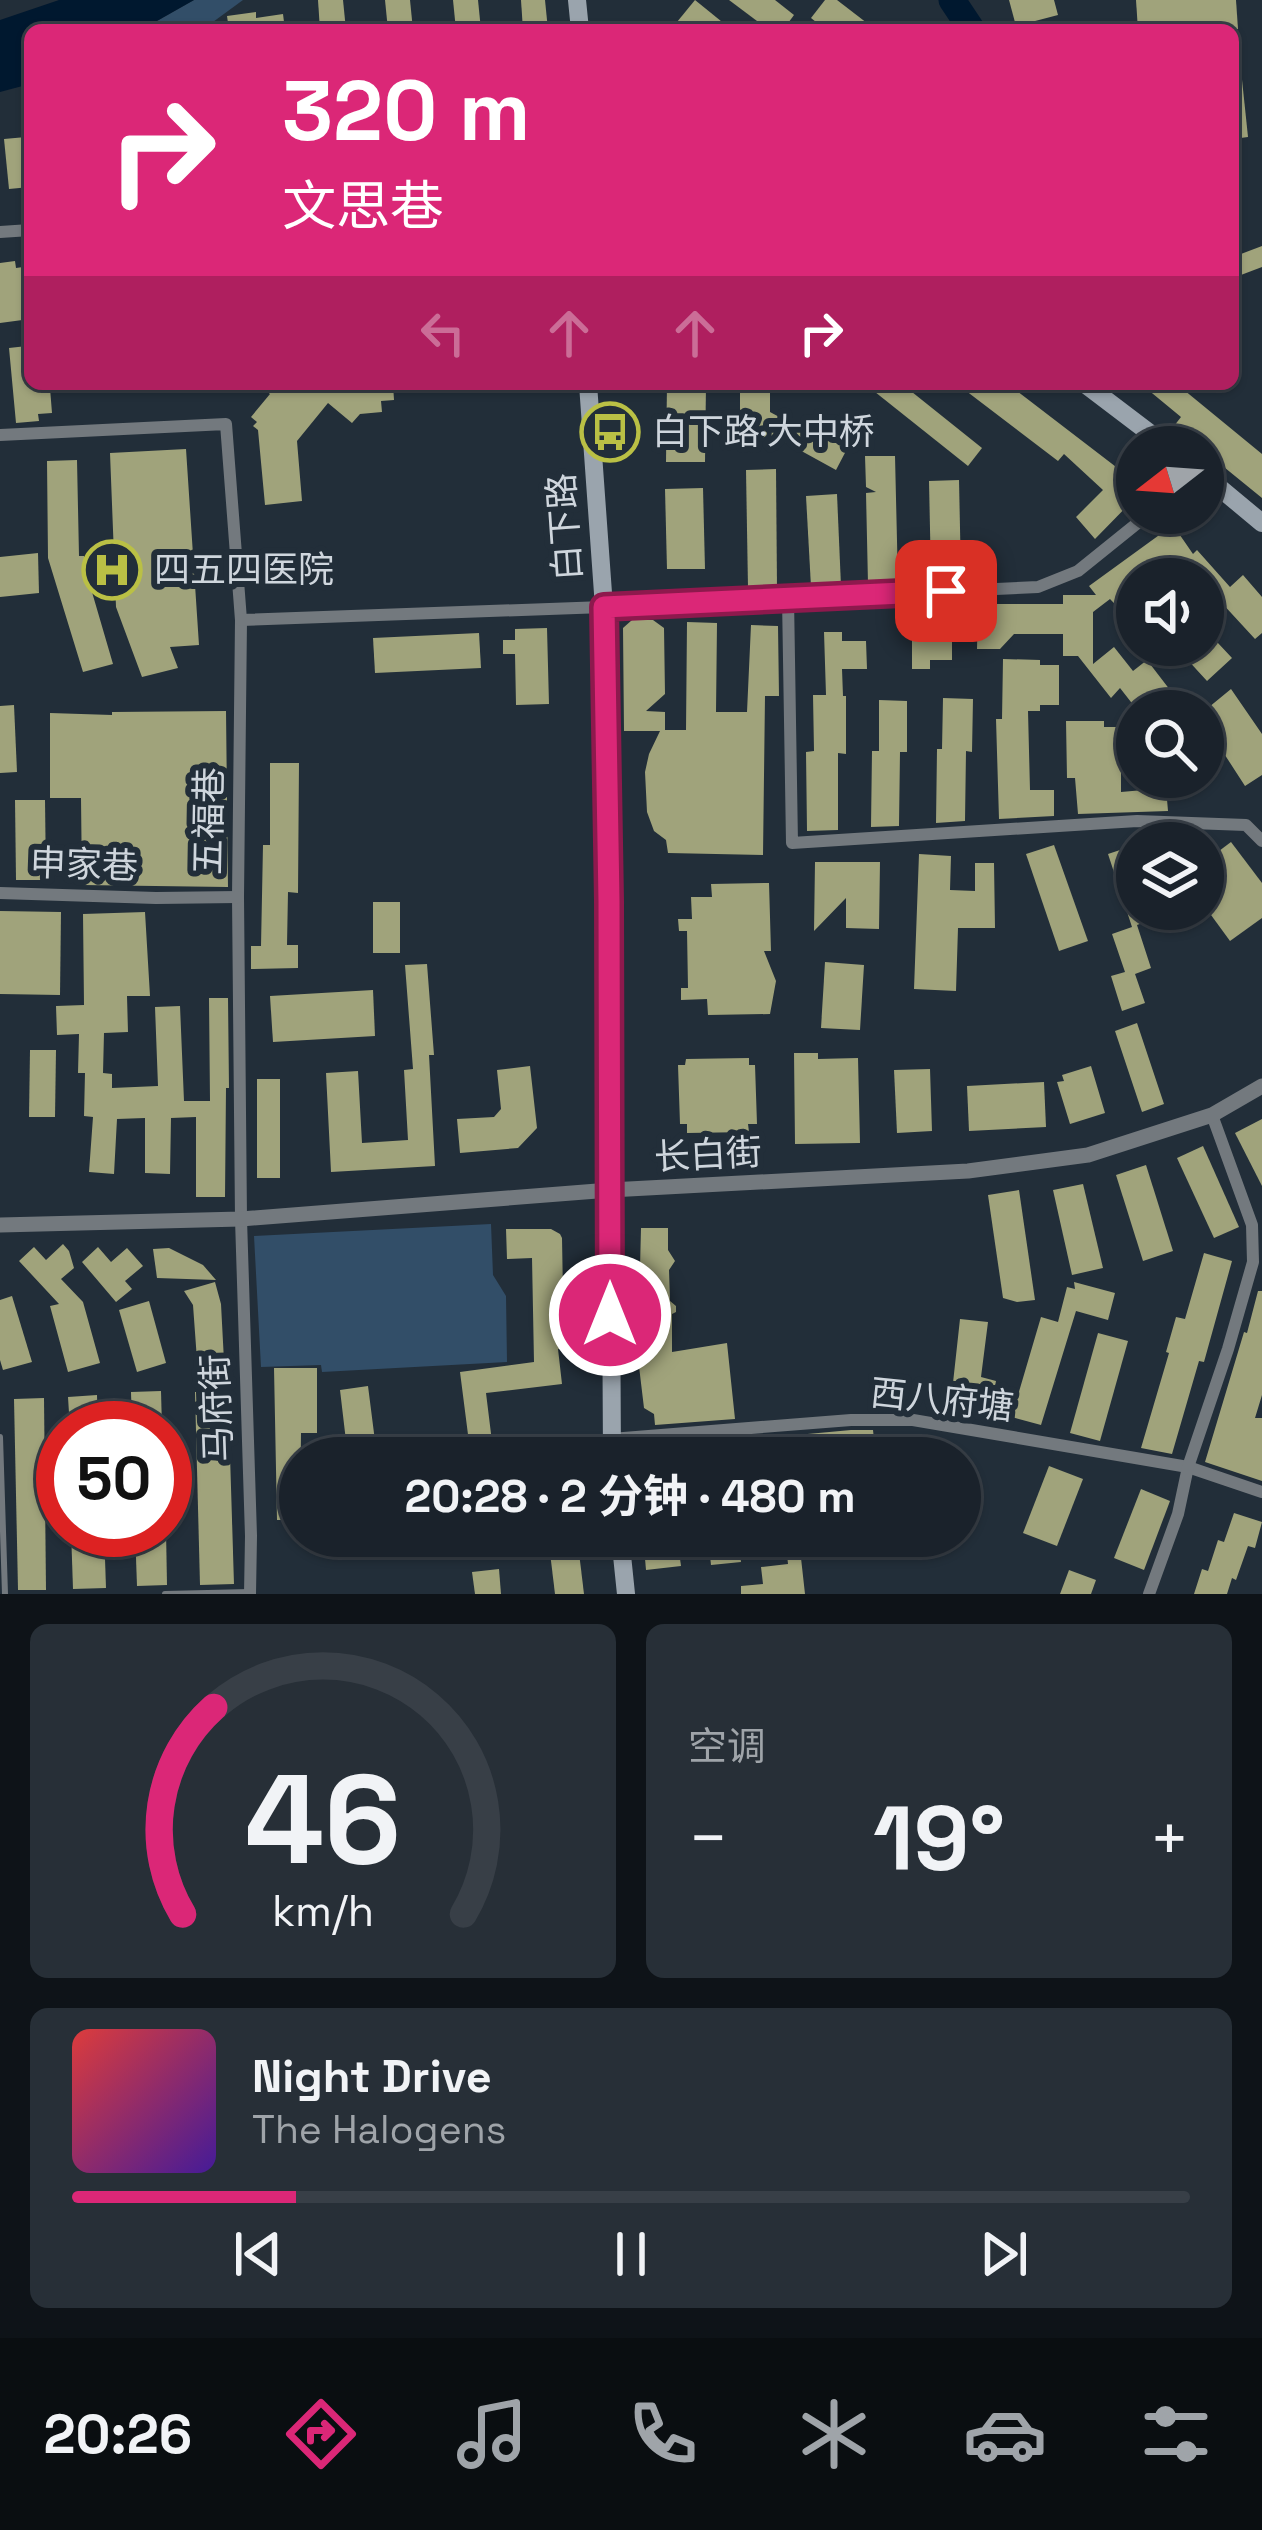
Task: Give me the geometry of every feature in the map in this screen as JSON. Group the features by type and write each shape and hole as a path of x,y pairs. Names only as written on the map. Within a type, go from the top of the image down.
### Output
{"main road":[{"name":"白下路","path":"588,390 604,607 611,1437"},
{"path":"1092,390 1140,426"},
{"path":"1224,492 1262,524"},
{"path":"622,1557 626,1594"}],"street":[{"name":"五福巷","path":"0,435 226,424 241,620 241,1219"},
{"path":"241,620 1038,587 1078,571 1124,534"},
{"path":"788,598 792,843 1137,821 1246,825 1262,841"},
{"name":"申家巷","path":"0,893 238,897"},
{"name":"长白街","path":"0,1225 241,1219 610,1190 968,1171 1088,1155 1212,1115 1262,1087"},
{"path":"1149,1594 1178,1514 1188,1467 1253,1262 1252,1225 1212,1115"},
{"name":"马府街","path":"241,1219 250,1593"},
{"name":"西八府塘","path":"710,1437 851,1420 913,1420 1188,1467 1262,1492"}],"lane":[{"path":"0,1437 5,1594"},
{"path":"165,1594 250,1593"}],"shaded area":[{"path":"59,0 194,0 152,24 24,24 24,86 0,92 0,20"},
{"path":"194,0 243,0 210,24 152,24"},
{"path":"491,1224 493,1275 506,1296 507,1362 322,1372 321,1365 261,1367 254,1236"}],"building":[{"path":"318,0 343,0 345,24 320,24"},
{"path":"385,0 410,0 412,24 387,24"},
{"path":"453,0 478,0 480,24 455,24"},
{"path":"521,0 545,0 547,24 523,24"},
{"path":"695,0 725,24 680,24"},
{"path":"729,0 775,0 794,15 787,24 761,24"},
{"path":"825,0 837,0 868,24 818,24 811,18"},
{"path":"1009,0 1054,0 1058,15 1015,24"},
{"path":"1136,0 1236,0 1238,24 1138,24"},
{"path":"283,14 284,24 228,24 227,16"},
{"path":"1239,70 1248,137 1239,138"},
{"path":"24,137 24,188 9,189 4,139"},
{"path":"1262,246 1262,267 1239,276 1239,255"},
{"path":"15,261 16,268 24,267 24,320 0,323 0,263"},
{"path":"24,346 24,390 50,390 52,413 38,414 39,421 16,423 9,348"},
{"path":"265,390 393,390 394,400 381,401 382,412 360,414 352,423 328,403 297,441 302,501 265,505 258,430 253,426 257,422 251,417 270,394"},
{"path":"667,390 706,390 705,462 666,462"},
{"path":"740,390 770,390 770,412 847,449 836,470 776,437 773,444 740,420"},
{"path":"873,390 910,390 982,448 968,466"},
{"path":"965,390 1016,390 1116,467 1116,518 1095,539 1076,517 1103,490 1064,454 1058,461"},
{"path":"1148,390 1184,390 1262,454 1262,498 1224,467 1224,426 1174,426 1181,417"},
{"path":"186,449 199,645 170,647 178,668 142,677 116,607 110,453"},
{"path":"865,456 895,456 898,583 868,584 866,493 876,492 866,487"},
{"path":"77,460 79,556 84,556 113,664 83,672 48,558 47,461"},
{"path":"776,469 777,587 748,588 746,470"},
{"path":"959,480 961,576 931,577 929,481"},
{"path":"703,488 705,569 667,569 665,489"},
{"path":"837,494 841,586 811,587 806,496"},
{"path":"1161,534 1179,534 1193,554 1197,550 1204,558 1128,558"},
{"path":"38,553 39,593 0,597 0,557"},
{"path":"1116,566 1116,605 1110,599 1093,612 1093,664 1114,647 1116,666 1129,666 1133,671 1152,666 1170,690 1120,688 1111,698 1078,656 1063,656 1063,634 1014,634 1000,649 977,649 978,604 1063,604 1063,595 1096,595 1089,586"},
{"path":"1243,575 1262,597 1262,633 1255,639 1224,605 1224,580 1230,587"},
{"path":"632,620 653,620 664,628 665,694 646,711 665,712 665,730 686,730 687,622 717,623 716,712 747,712 751,625 778,626 779,696 765,696 763,855 668,853 666,840 654,831 647,812 645,772 660,731 624,731 623,628"},
{"path":"912,622 952,623 952,660 930,660 930,669 912,669"},
{"path":"547,628 549,704 516,705 515,654 503,654 503,640 515,640 515,629"},
{"path":"824,632 842,632 842,641 866,641 867,669 842,669 846,754 838,753 838,830 807,831 806,752 814,751 813,695 826,695"},
{"path":"479,633 481,668 375,673 373,638"},
{"path":"1003,659 1059,665 1059,705 1040,705 1040,711 1028,711 1030,790 1054,790 1054,816 999,819 996,719 1002,719"},
{"path":"1193,666 1223,666 1207,681"},
{"path":"1231,689 1262,734 1262,775 1245,786 1224,754 1224,695"},
{"path":"943,698 973,699 972,752 966,751 965,821 936,823 937,749 942,749"},
{"path":"879,700 907,701 907,752 900,752 899,826 871,827 872,751 879,751"},
{"path":"14,705 17,772 0,773 0,706"},
{"path":"226,711 228,887 82,885 81,798 50,798 50,713"},
{"path":"1066,721 1104,721 1104,727 1116,727 1116,798 1167,798 1168,811 1078,814 1075,778 1067,778"},
{"path":"270,763 299,763 298,893 288,892 287,945 298,945 298,968 251,969 251,946 261,946 263,845 270,845"},
{"path":"15,800 45,800 46,880 16,880"},
{"path":"1231,842 1262,883 1262,918 1230,941 1222,930 1224,847"},
{"path":"1054,845 1088,941 1059,951 1026,854"},
{"path":"1116,851 1116,878 1108,854"},
{"path":"919,854 951,856 950,890 975,891 975,863 994,863 995,928 958,928 956,991 914,989"},
{"path":"815,862 880,862 879,929 846,928 846,898 814,931"},
{"path":"769,883 771,951 764,951 776,981 770,1014 708,1015 707,999 681,1000 681,988 688,988 687,931 679,931 678,919 692,919 691,897 712,897 711,884"},
{"path":"373,902 400,902 400,953 373,953"},
{"path":"0,911 61,912 60,995 0,994"},
{"path":"145,912 150,996 127,996 128,1032 104,1033 103,1073 112,1074 112,1088 158,1086 155,1007 180,1006 184,1101 210,1101 209,998 228,998 225,1197 196,1197 196,1117 171,1118 170,1174 145,1173 145,1118 117,1119 114,1174 89,1172 93,1117 84,1116 85,1073 78,1073 79,1034 57,1035 56,1006 84,1005 83,914"},
{"path":"1139,930 1151,968 1135,974 1145,1003 1122,1011 1111,976 1125,972 1112,934"},
{"path":"825,962 864,965 860,1030 821,1028"},
{"path":"427,964 435,1166 331,1172 326,1073 358,1071 362,1143 408,1140 404,1070 413,1069 405,965"},
{"path":"373,990 375,1036 273,1042 270,996"},
{"path":"1137,1023 1164,1104 1142,1112 1115,1031"},
{"path":"30,1050 56,1050 55,1117 29,1117"},
{"path":"794,1053 818,1053 818,1059 858,1058 860,1143 795,1144"},
{"path":"749,1058 749,1065 755,1065 757,1124 748,1124 749,1132 687,1133 687,1124 680,1124 678,1065 685,1065 686,1059"},
{"path":"530,1066 537,1128 518,1148 460,1153 457,1119 494,1117 501,1109 497,1070"},
{"path":"1091,1066 1105,1113 1070,1124 1057,1082 1064,1081 1062,1075"},
{"path":"930,1069 932,1131 897,1133 894,1070"},
{"path":"257,1079 280,1079 280,1178 257,1178"},
{"path":"1044,1082 1046,1127 969,1131 967,1086"},
{"path":"1262,1119 1262,1186 1235,1133"},
{"path":"1203,1146 1239,1227 1214,1238 1177,1158"},
{"path":"1146,1165 1173,1251 1143,1261 1116,1175"},
{"path":"1083,1184 1103,1268 1072,1275 1053,1190"},
{"path":"1019,1190 1035,1300 1017,1302 1003,1298 988,1195"},
{"path":"641,1228 668,1228 668,1250 675,1261 669,1270 670,1301 676,1306 672,1352 727,1343 735,1419 655,1425 654,1414 644,1408 638,1358 642,1357 641,1302 647,1302 646,1268 640,1268"},
{"path":"506,1229 551,1229 562,1238 564,1349 558,1349 562,1384 486,1393 491,1437 468,1437 460,1372 534,1362 532,1258 507,1259"},
{"path":"63,1244 74,1268 61,1279 83,1302 100,1363 68,1372 50,1306 59,1304 19,1261 34,1247 46,1260"},
{"path":"98,1247 111,1262 127,1248 143,1266 125,1281 132,1289 116,1302 82,1262"},
{"path":"169,1248 203,1265 216,1280 157,1278 153,1249"},
{"path":"1204,1253 1232,1261 1204,1362 1199,1361 1172,1454 1141,1448 1176,1317 1185,1319"},
{"path":"215,1282 224,1361 197,1360 193,1305 184,1291"},
{"path":"1074,1282 1115,1293 1108,1320 1076,1311 1041,1425 951,1401 960,1319 988,1322 981,1377 1018,1395 1041,1317 1058,1322 1067,1287 1075,1289"},
{"path":"1258,1291 1262,1291 1262,1395 1255,1418 1262,1418 1262,1481 1205,1462"},
{"path":"12,1296 32,1362 3,1370 0,1300"},
{"path":"149,1301 166,1363 137,1372 119,1310"},
{"path":"1098,1333 1128,1341 1100,1441 1070,1433"},
{"path":"274,1368 317,1368 317,1433 279,1437 277,1520"},
{"path":"368,1386 374,1437 346,1437 340,1390"},
{"path":"161,1391 161,1401 131,1401 131,1392"},
{"path":"228,1391 234,1584 200,1585 195,1392"},
{"path":"97,1395 97,1401 68,1401 68,1397"},
{"path":"44,1398 36,1401 36,1557 46,1557 46,1590 18,1590 14,1399"},
{"path":"873,1430 874,1437 775,1437"},
{"path":"1049,1466 1083,1479 1057,1546 1023,1533"},
{"path":"1141,1489 1170,1501 1144,1570 1114,1558"},
{"path":"1234,1513 1262,1522 1255,1548 1248,1546 1227,1594 1194,1594 1202,1569 1208,1571"},
{"path":"72,1557 105,1557 106,1588 73,1589"},
{"path":"136,1557 166,1557 167,1585 137,1586"},
{"path":"551,1557 580,1557 584,1594 555,1594"},
{"path":"645,1557 680,1557 681,1566 646,1570"},
{"path":"710,1557 740,1557 741,1562 711,1565"},
{"path":"787,1557 801,1557 805,1594 741,1594 741,1586 763,1584 761,1567 788,1564"},
{"path":"499,1569 501,1594 475,1594 472,1572"},
{"path":"1069,1570 1096,1580 1091,1594 1060,1594"}],"waterway":[{"path":"952,0 968,24"}],"place":[{"name":"白下路·大中桥","path":"610,432"},
{"name":"四五四医院","path":"112,570"}],"route":[{"path":"610,1315 604,607 946,591"}]}
